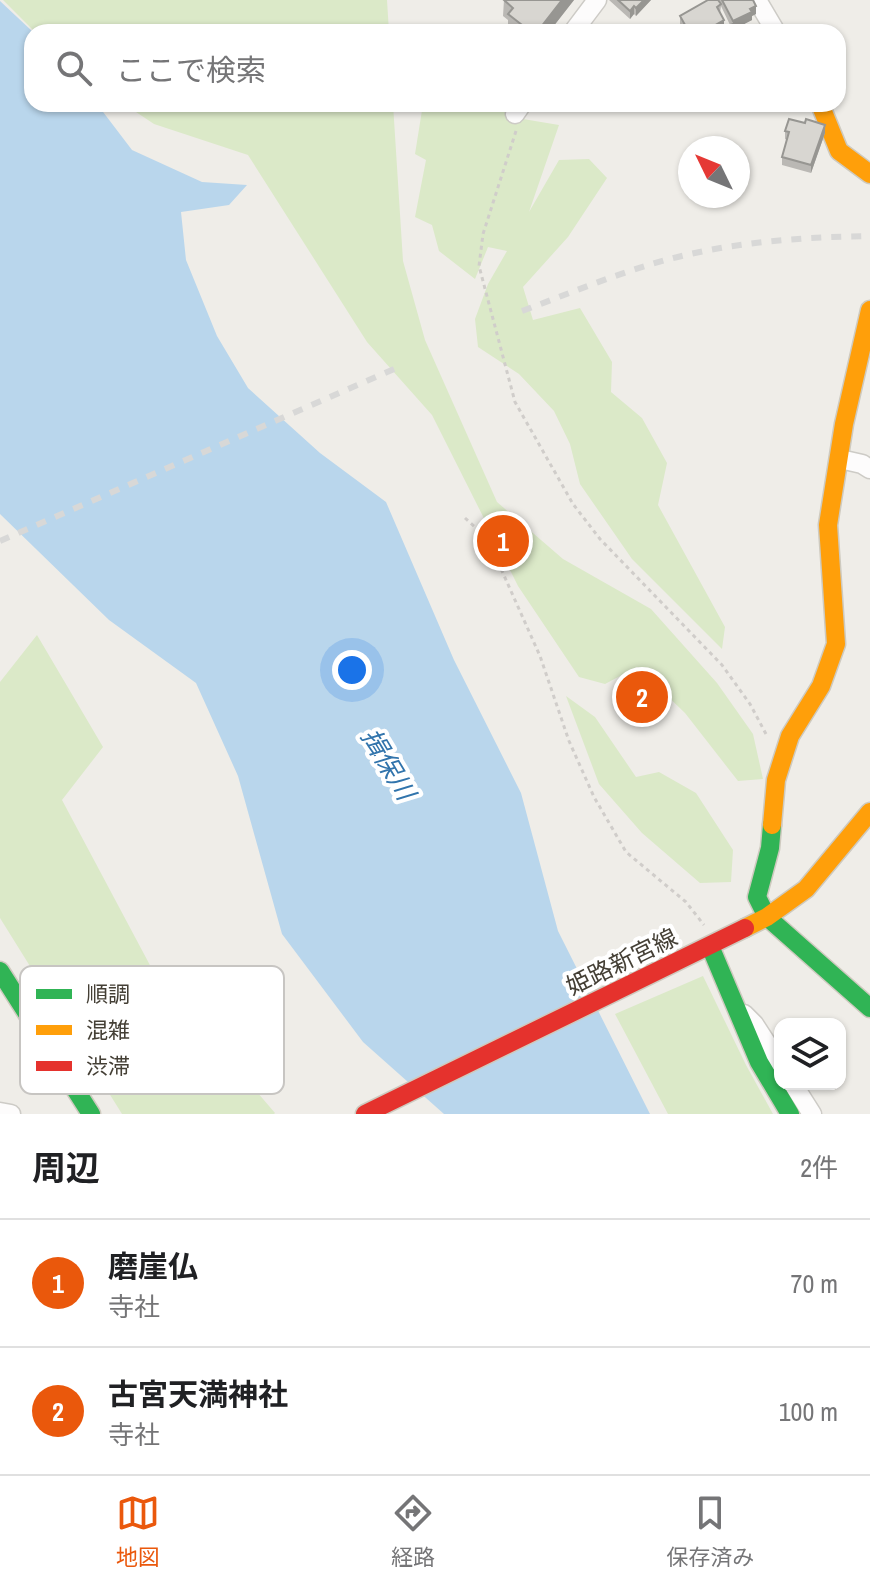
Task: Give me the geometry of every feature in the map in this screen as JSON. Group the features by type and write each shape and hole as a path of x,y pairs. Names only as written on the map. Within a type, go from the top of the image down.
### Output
{"street":[{"path":"579,24 597,0"},
{"path":"757,0 771,24"},
{"path":"823,112 839,151 870,174"},
{"path":"870,310 844,424 828,525 836,644 821,686 790,736 779,771 770,848 757,897 767,917 870,1008"},
{"path":"840,459 870,469"},
{"name":"姫路新宮線","path":"365,1114 767,917 806,889 870,812"},
{"path":"705,948 759,1062 790,1114"},
{"path":"0,971 20,1002"},
{"path":"734,1004 754,1024 774,1055"},
{"path":"797,1090 812,1114"},
{"path":"78,1094 91,1114"},
{"path":"0,1112 11,1114"}],"path":[{"path":"518,112 516,135 483,234 479,266 515,402 573,504 600,539 722,665 750,704 765,731 779,771"},
{"path":"465,518 485,536 498,562 540,656 594,797 626,852 686,902 704,925"}],"green space":[{"path":"3,0 387,0 388,24 27,24"},
{"path":"136,112 394,112 403,261 425,340 497,502 563,559 651,609 717,683 753,734 763,779 738,781 685,713 637,667 605,684 579,677 518,586 432,415 367,342 248,155 154,124"},
{"path":"422,112 507,112 505,116 559,125 529,212 559,160 589,159 607,178 568,237 523,287 533,320 580,308 612,362 611,392 642,418 667,463 658,505 725,627 722,649 632,559 580,484 570,444 554,411 519,374 478,347 475,319 488,284 507,251 488,247 475,279 439,251 432,225 415,217 426,160 415,154"},
{"path":"37,635 103,747 62,800 150,966 30,966 0,918 0,682"},
{"path":"566,696 595,717 636,777 659,772 696,793 733,850 731,882 700,883 642,833 599,784"},
{"path":"703,976 773,1114 668,1114 615,1014"},
{"path":"110,1094 259,1094 275,1113 274,1114 122,1114"}],"water":[{"name":"揖保川","path":"0,1 24,24 24,112 103,112 132,150 202,182 247,185 229,205 181,212 186,260 217,336 248,388 320,453 386,502 454,660 521,793 558,931 650,1114 444,1114 363,1042 282,934 238,776 196,683 109,620 0,514"}],"building":[{"path":"504,0 562,0 543,24 521,24 508,14 513,8"},
{"path":"618,0 644,0 630,11"},
{"path":"708,0 718,0 721,4 717,7 724,20 717,24 684,24 680,16"},
{"path":"722,0 753,0 756,6 750,9 752,12 733,21"},
{"path":"789,119 805,123 806,119 825,125 811,165 782,157"},
{"path":"636,678 653,700 645,708 632,696 636,692 629,685"}],"railway":[{"path":"522,311 623,273 686,255 777,241 870,236"},
{"path":"0,541 401,366"}],"traffic: fast":[{"path":"772,825 770,848 757,897 767,917 870,1008"},
{"path":"710,946 759,1062 790,1114"},
{"path":"0,971 20,1002"},
{"path":"78,1094 91,1114"}],"traffic: slow":[{"path":"823,112 839,151 870,174"},
{"path":"772,825 776,780 790,736 821,686 836,644 828,525 844,424 870,310"},
{"path":"745,928 767,917 806,889 870,812"}],"traffic: jam":[{"path":"365,1114 745,928"}],"place":[{"name":"磨崖仏","path":"503,541"},
{"name":"古宮天満神社","path":"642,697"}]}
